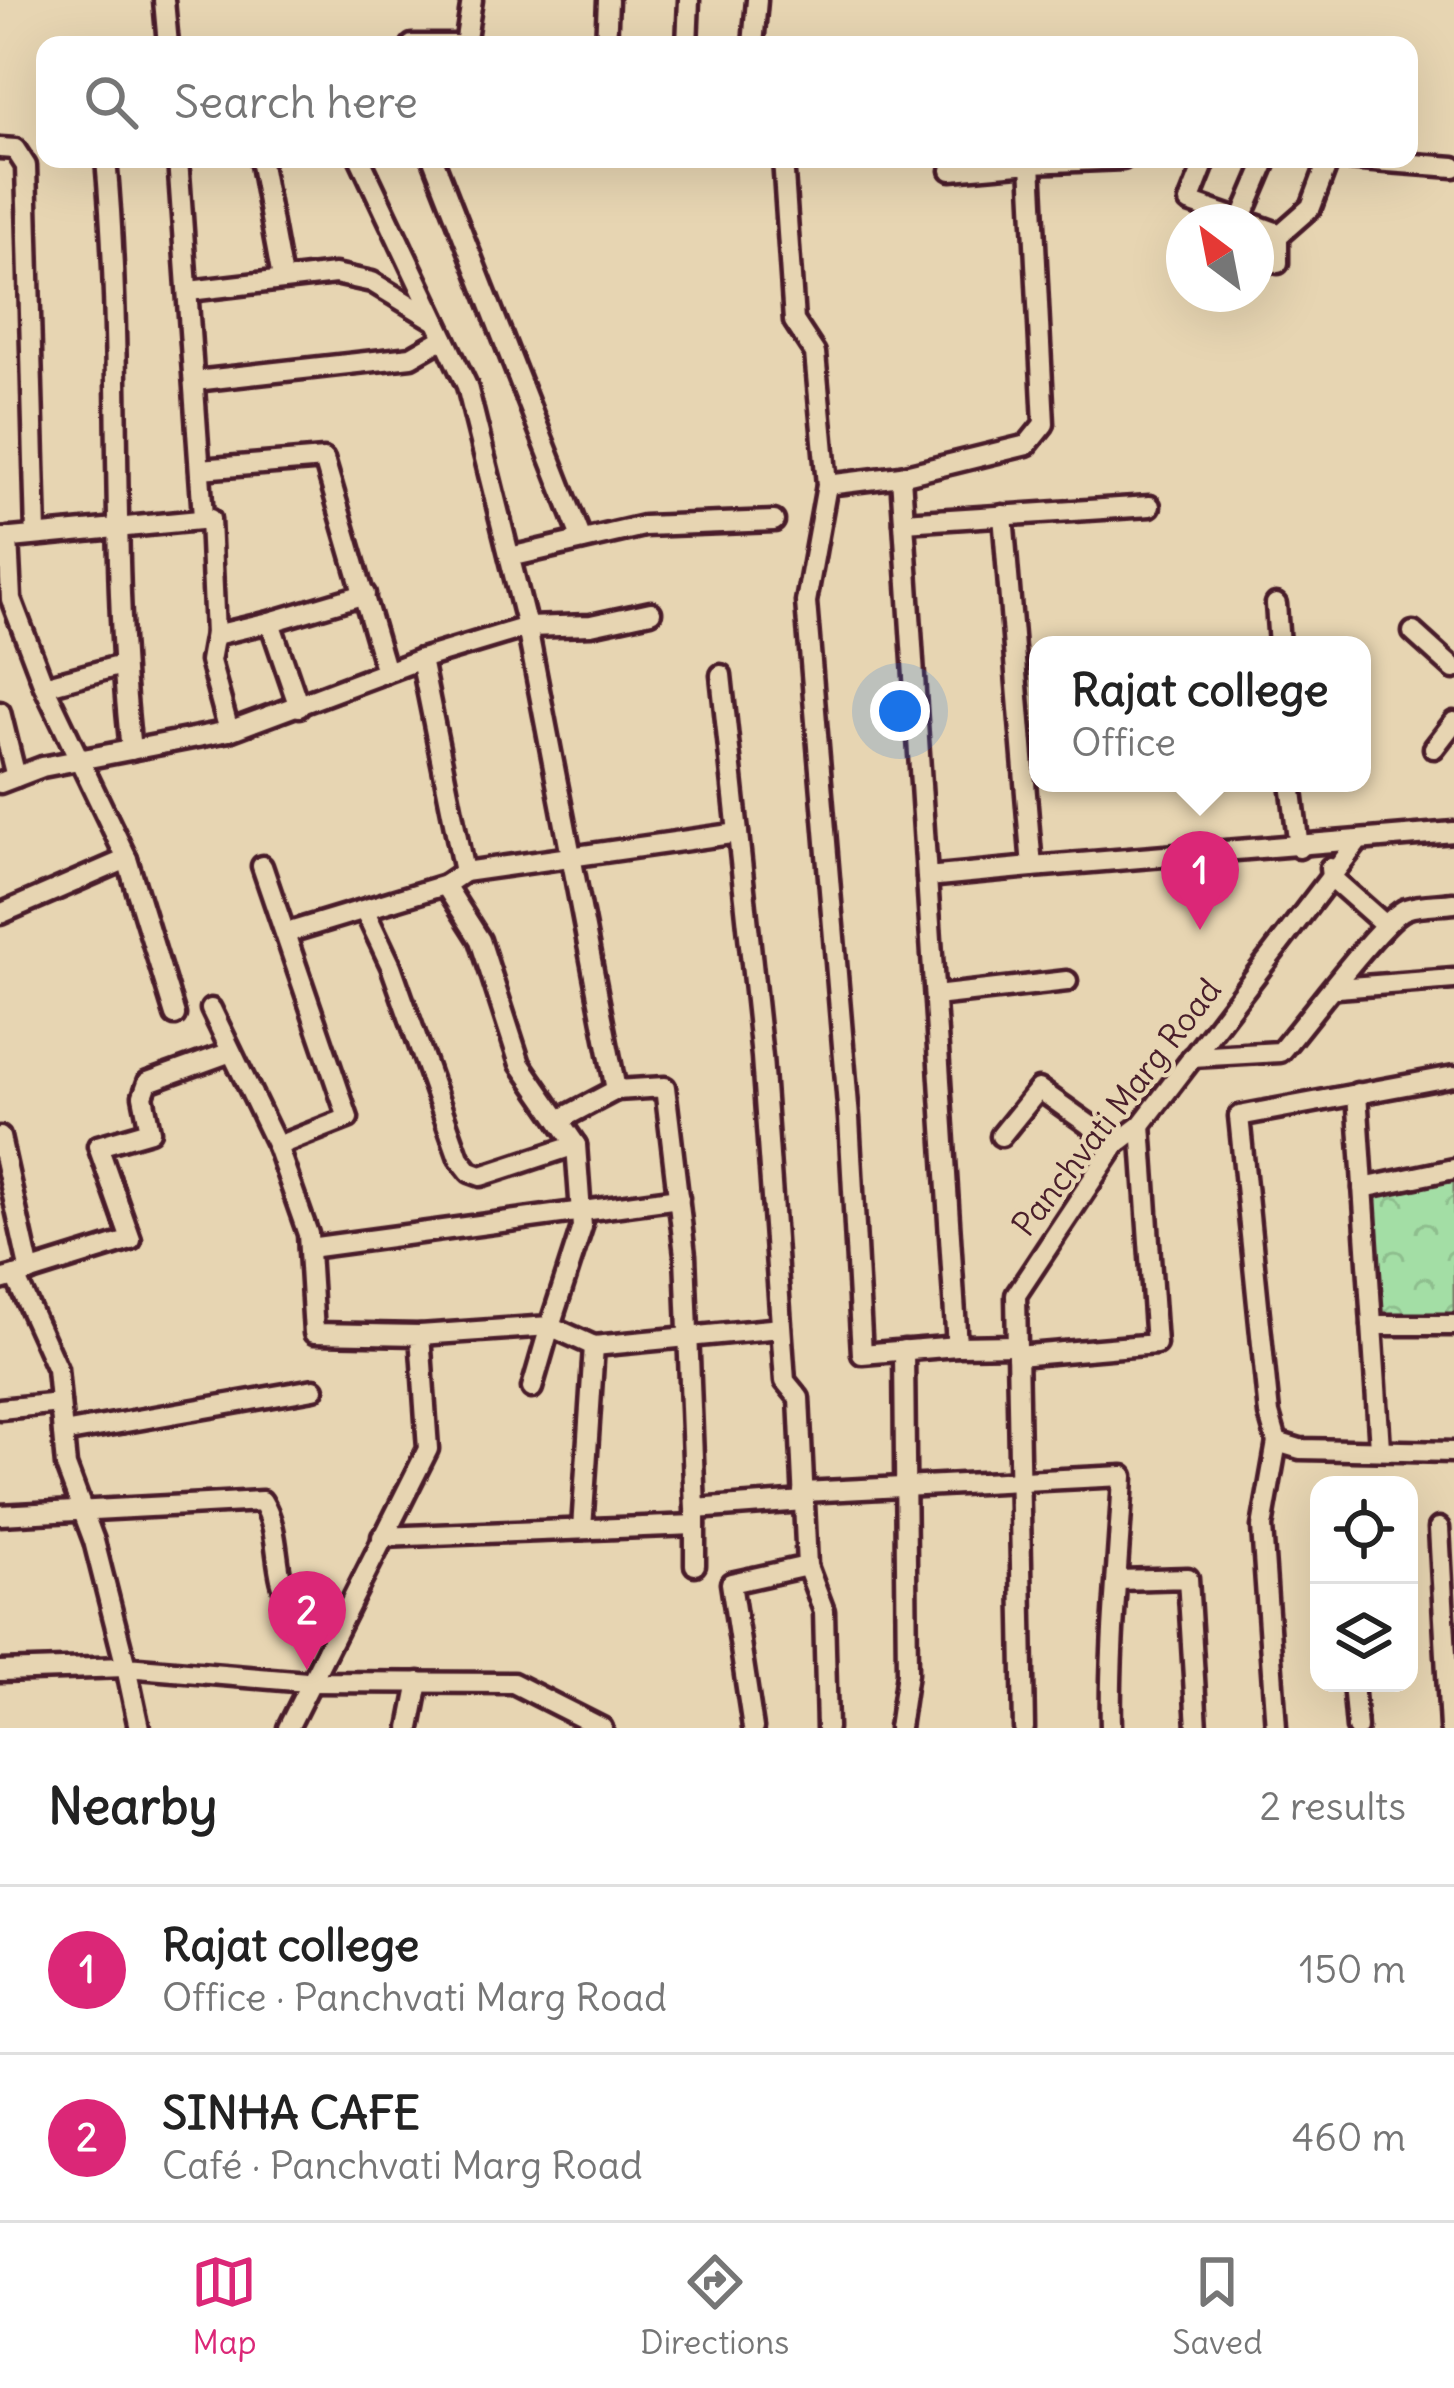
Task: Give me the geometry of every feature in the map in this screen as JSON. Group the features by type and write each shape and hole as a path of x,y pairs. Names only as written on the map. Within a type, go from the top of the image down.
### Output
{"street":[{"path":"164,0 167,36"},
{"path":"466,36 472,0"},
{"path":"606,36 608,0"},
{"path":"687,36 689,0"},
{"path":"754,36 757,0"},
{"path":"0,148 15,149 26,166 36,535"},
{"path":"1418,164 1454,166"},
{"path":"107,168 118,290 122,665 131,750"},
{"path":"179,168 203,517"},
{"path":"262,168 282,278"},
{"path":"364,168 467,386 527,627 616,1090"},
{"path":"437,168 582,540"},
{"path":"784,168 794,321 815,353 827,485 806,602 849,1118 862,1354 956,1346 1017,1350 1156,1344 1141,1125"},
{"path":"951,170 974,168"},
{"path":"827,485 901,476 1027,445 1044,424 1031,168"},
{"path":"1195,204 1189,202 1202,168"},
{"path":"1253,204 1264,168"},
{"path":"1278,263 1278,236 1311,207 1326,168"},
{"path":"1274,234 1278,236"},
{"path":"189,291 334,274 372,282 440,329"},
{"path":"195,381 411,357 440,329"},
{"path":"200,469 324,459 386,672"},
{"path":"901,476 956,1346"},
{"path":"904,522 1150,506"},
{"path":"1003,515 1031,867"},
{"path":"176,1015 127,859 44,686 11,598 4,538 203,517 212,521 215,633 210,661 229,731"},
{"path":"510,557 644,526 775,521"},
{"path":"215,633 365,594"},
{"path":"1276,604 1278,636"},
{"path":"0,712 8,780 81,760 229,731 421,658 527,627 591,625 651,612"},
{"path":"270,622 298,707"},
{"path":"1413,632 1454,669"},
{"path":"421,658 464,872"},
{"path":"44,686 122,665"},
{"path":"721,675 762,1058 785,1381 799,1398 807,1567 824,1611 826,1728"},
{"path":"1434,748 1454,722"},
{"path":"1292,792 1299,848"},
{"path":"928,877 1356,844 1454,832"},
{"path":"286,933 445,886 464,872 738,833"},
{"name":"Panchvati Marg Road","path":"1024,1728 1016,1295 1116,1144 1141,1125 1356,844"},
{"path":"1328,846 1331,877 1383,923"},
{"path":"0,914 127,859"},
{"path":"262,866 348,1118 277,1146"},
{"path":"445,886 480,940 520,1064 576,1145 582,1227 532,1388"},
{"path":"1192,1057 1280,1052 1337,988 1383,923 1408,908 1454,903"},
{"path":"365,911 391,966 459,1158 470,1172 481,1176 576,1145"},
{"path":"1337,988 1454,979"},
{"path":"935,997 1067,981"},
{"path":"211,1010 277,1146 309,1248 314,1334 420,1335 550,1325 594,1346 782,1328"},
{"path":"15,1276 131,1240 98,1146 150,1131 143,1096 148,1082 231,1052"},
{"path":"1276,1728 1262,1526 1277,1442 1269,1414 1239,1116 1454,1076"},
{"path":"559,1120 616,1090 665,1087 689,1336 694,1565"},
{"path":"1000,1136 1039,1090 1116,1144"},
{"path":"1357,1093 1380,1448"},
{"path":"0,1136 15,1276 57,1369 66,1466 82,1508 139,1728"},
{"path":"1363,1188 1454,1169"},
{"path":"309,1248 679,1198"},
{"path":"1372,1325 1454,1324"},
{"path":"288,1728 307,1682 428,1449 420,1335"},
{"path":"583,1529 594,1346"},
{"path":"898,1728 907,1672 904,1350"},
{"path":"63,1432 314,1389"},
{"path":"0,1409 60,1403"},
{"path":"1277,1442 1300,1449 1454,1452"},
{"path":"382,1537 583,1529 695,1516 803,1496 1123,1476 1119,1580 1109,1646 1111,1728"},
{"path":"0,1515 262,1501 275,1522 279,1587 292,1607 339,1621"},
{"path":"1439,1528 1450,1728"},
{"path":"753,1728 730,1582 807,1567"},
{"path":"1119,1580 1188,1578 1197,1728"},
{"path":"0,1671 126,1667 307,1682 513,1682 602,1728"},
{"path":"410,1728 418,1682"},
{"path":"1354,1692 1357,1728"}],"green space":[{"path":"1454,1180 1454,1315 1380,1316 1375,1195"}],"place":[{"name":"Rajat college","path":"1200,930"},
{"name":"SINHA CAFE","path":"307,1670"}]}
